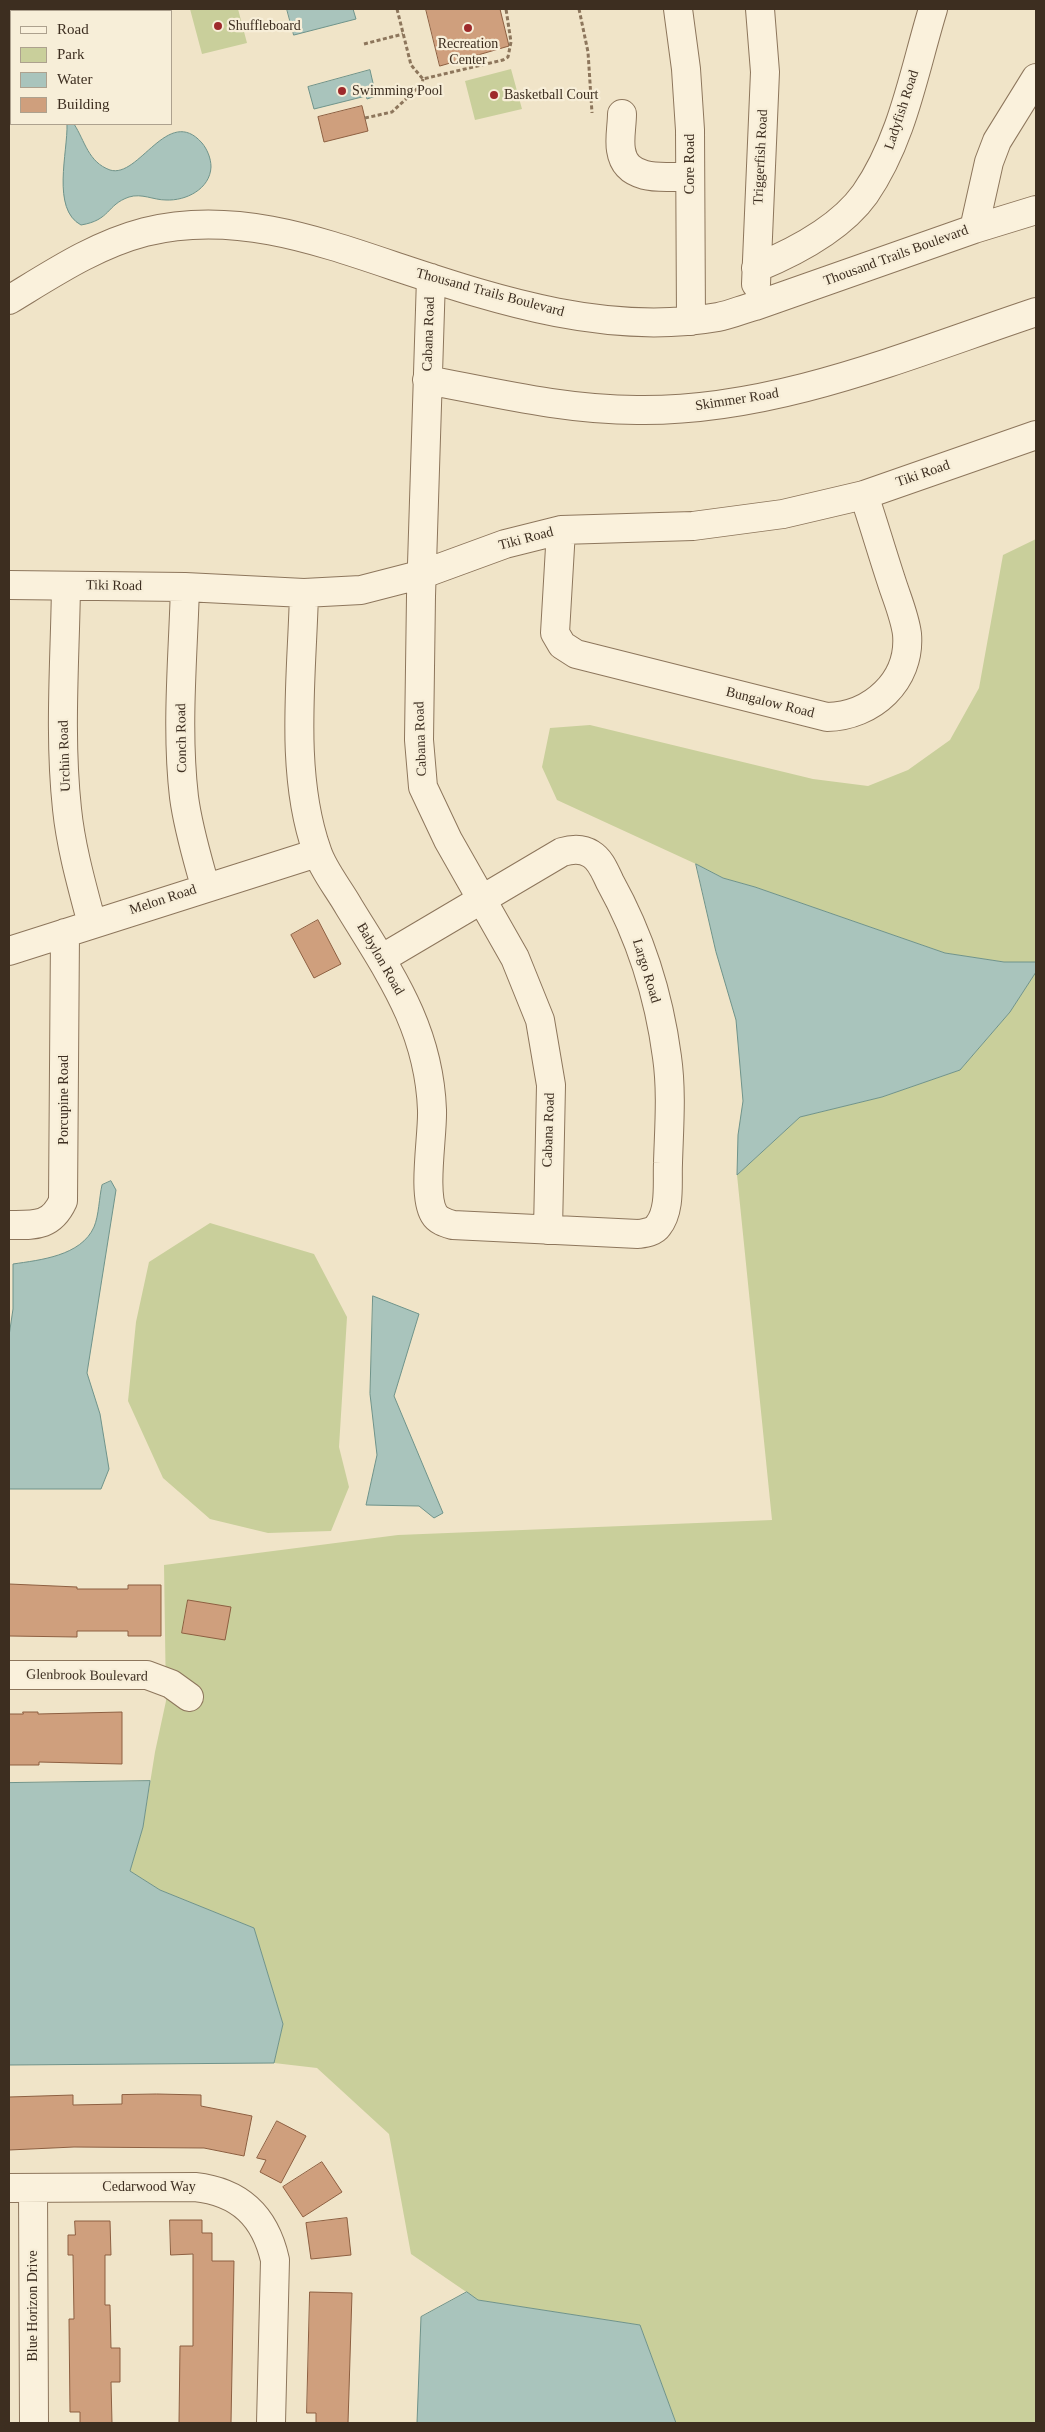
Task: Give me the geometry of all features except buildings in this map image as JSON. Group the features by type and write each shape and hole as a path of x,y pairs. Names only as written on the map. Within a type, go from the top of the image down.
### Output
{"street":[{"name":"Core Road","path":"678,9 686,69 690,176 691,320"},
{"name":"Triggerfish Road","path":"755,306 765,72 760,9"},
{"name":"Ladyfish Road","path":"756,268 804,246 840,219 864,195 887,157 898,130 934,9"},
{"path":"974,228 989,162 997,141 1036,78"},
{"path":"622,114 621,150 625,162 638,174 653,177 690,176"},
{"name":"Thousand Trails Boulevard","path":"9,300 87,254 113,242 145,232 183,226 220,224 268,229 311,239 431,278 549,312 622,322 656,323 691,320 720,316 755,306 974,228 1036,210"},
{"name":"Cabana Road","path":"431,278 419,740 423,787 434,814 518,965 542,1030 551,1085 548,1230"},
{"name":"Skimmer Road","path":"427,380 586,407 637,410 727,404 773,396 820,384 1036,312"},
{"name":"Tiki Road","path":"9,586 185,587 304,593 361,590 422,574 505,544 561,530 602,527 666,527 735,522 784,514 864,495 1036,435"},
{"name":"Bungalow Road","path":"561,530 555,621 556,633 562,645 569,650 576,654 827,717 841,716 871,705 886,694 904,663 907,646 904,622 864,495"},
{"name":"Urchin Road","path":"66,586 63,765 67,811 77,867 92,924"},
{"name":"Conch Road","path":"185,587 181,708 182,777 190,833 205,886"},
{"name":"Babylon Road","path":"304,593 300,760 304,794 317,852 412,1015 427,1063 431,1088 432,1120 429,1194 435,1216 442,1222 453,1225 548,1230"},
{"name":"Largo Road","path":"381,959 481,898 562,852 571,849 582,850 592,854 599,861 625,908 644,958 660,1017 667,1058 670,1102 666,1206 664,1216 658,1227 648,1233 548,1230"},
{"name":"Melon Road","path":"9,951 205,886 317,852"},
{"name":"Porcupine Road","path":"9,1225 34,1225 50,1220 58,1212 63,1201 65,933"},
{"name":"Glenbrook Boulevard","path":"9,1675 147,1675 171,1684 189,1697"},
{"name":"Blue Horizon Drive","path":"21,2188 34,2423"},
{"name":"Cedarwood Way","path":"21,2188 207,2188 232,2197 253,2213 267,2234 275,2260 271,2423"}],"path":[{"path":"397,9 411,65 423,78"},
{"path":"423,78 503,60 508,57 511,42 506,9"},
{"path":"579,9 588,52 592,113"},
{"path":"364,44 403,34"},
{"path":"365,118 392,112 422,84 423,78"}],"green space":[{"name":"Shuffleboard","path":"190,9 238,9 247,43 202,54"},
{"name":"Basketball Court","path":"511,69 522,109 475,120 465,81"},
{"path":"1036,539 1036,962 1004,962 945,953 755,887 723,878 557,800 542,767 550,728 590,725 813,779 868,786 908,770 950,740 979,688 1003,555"},
{"path":"1036,972 1036,2423 676,2423 640,2325 478,2300 411,2254 389,2134 317,2068 274,2063 283,2024 254,1928 160,1890 130,1871 143,1827 155,1752 166,1701 164,1565 398,1535 772,1520 737,1175 800,1117 882,1097 960,1070 1010,1012"},
{"path":"210,1223 314,1254 347,1317 339,1447 349,1487 331,1531 268,1533 210,1519 163,1478 128,1401 136,1322 149,1262"}],"water":[{"path":"287,9 353,9 356,19 294,35"},
{"name":"Swimming Pool","path":"370,70 376,96 367,99 366,96 314,109 308,87"},
{"path":"67,125 75,125 97,162 110,170 121,170 132,164 166,137 177,132 189,133 202,143 207,151 211,164 210,175 202,187 189,196 174,200 138,196 129,197 116,204 98,220 81,225 72,217 66,206 63,179"},
{"path":"696,864 723,878 755,887 945,953 1004,962 1036,962 1036,972 1010,1012 960,1070 882,1097 800,1117 737,1175 738,1135 743,1101 736,1020 716,952"},
{"path":"111,1181 116,1190 87,1373 100,1414 109,1469 101,1489 9,1489 9,1336 13,1309 13,1264 59,1255 80,1244 88,1237 94,1227 102,1185"},
{"path":"373,1296 419,1314 394,1396 443,1513 434,1518 419,1506 366,1505 377,1455 370,1394"},
{"path":"150,1781 143,1827 130,1871 160,1890 254,1928 283,2024 274,2063 9,2065 9,1783"},
{"path":"467,2292 478,2300 640,2325 676,2423 417,2423 421,2317"}],"place":[{"name":"Shuffleboard","path":"218,26"},
{"name":"Recreation Center","path":"468,28"},
{"name":"Swimming Pool","path":"342,91"},
{"name":"Basketball Court","path":"494,95"}]}
